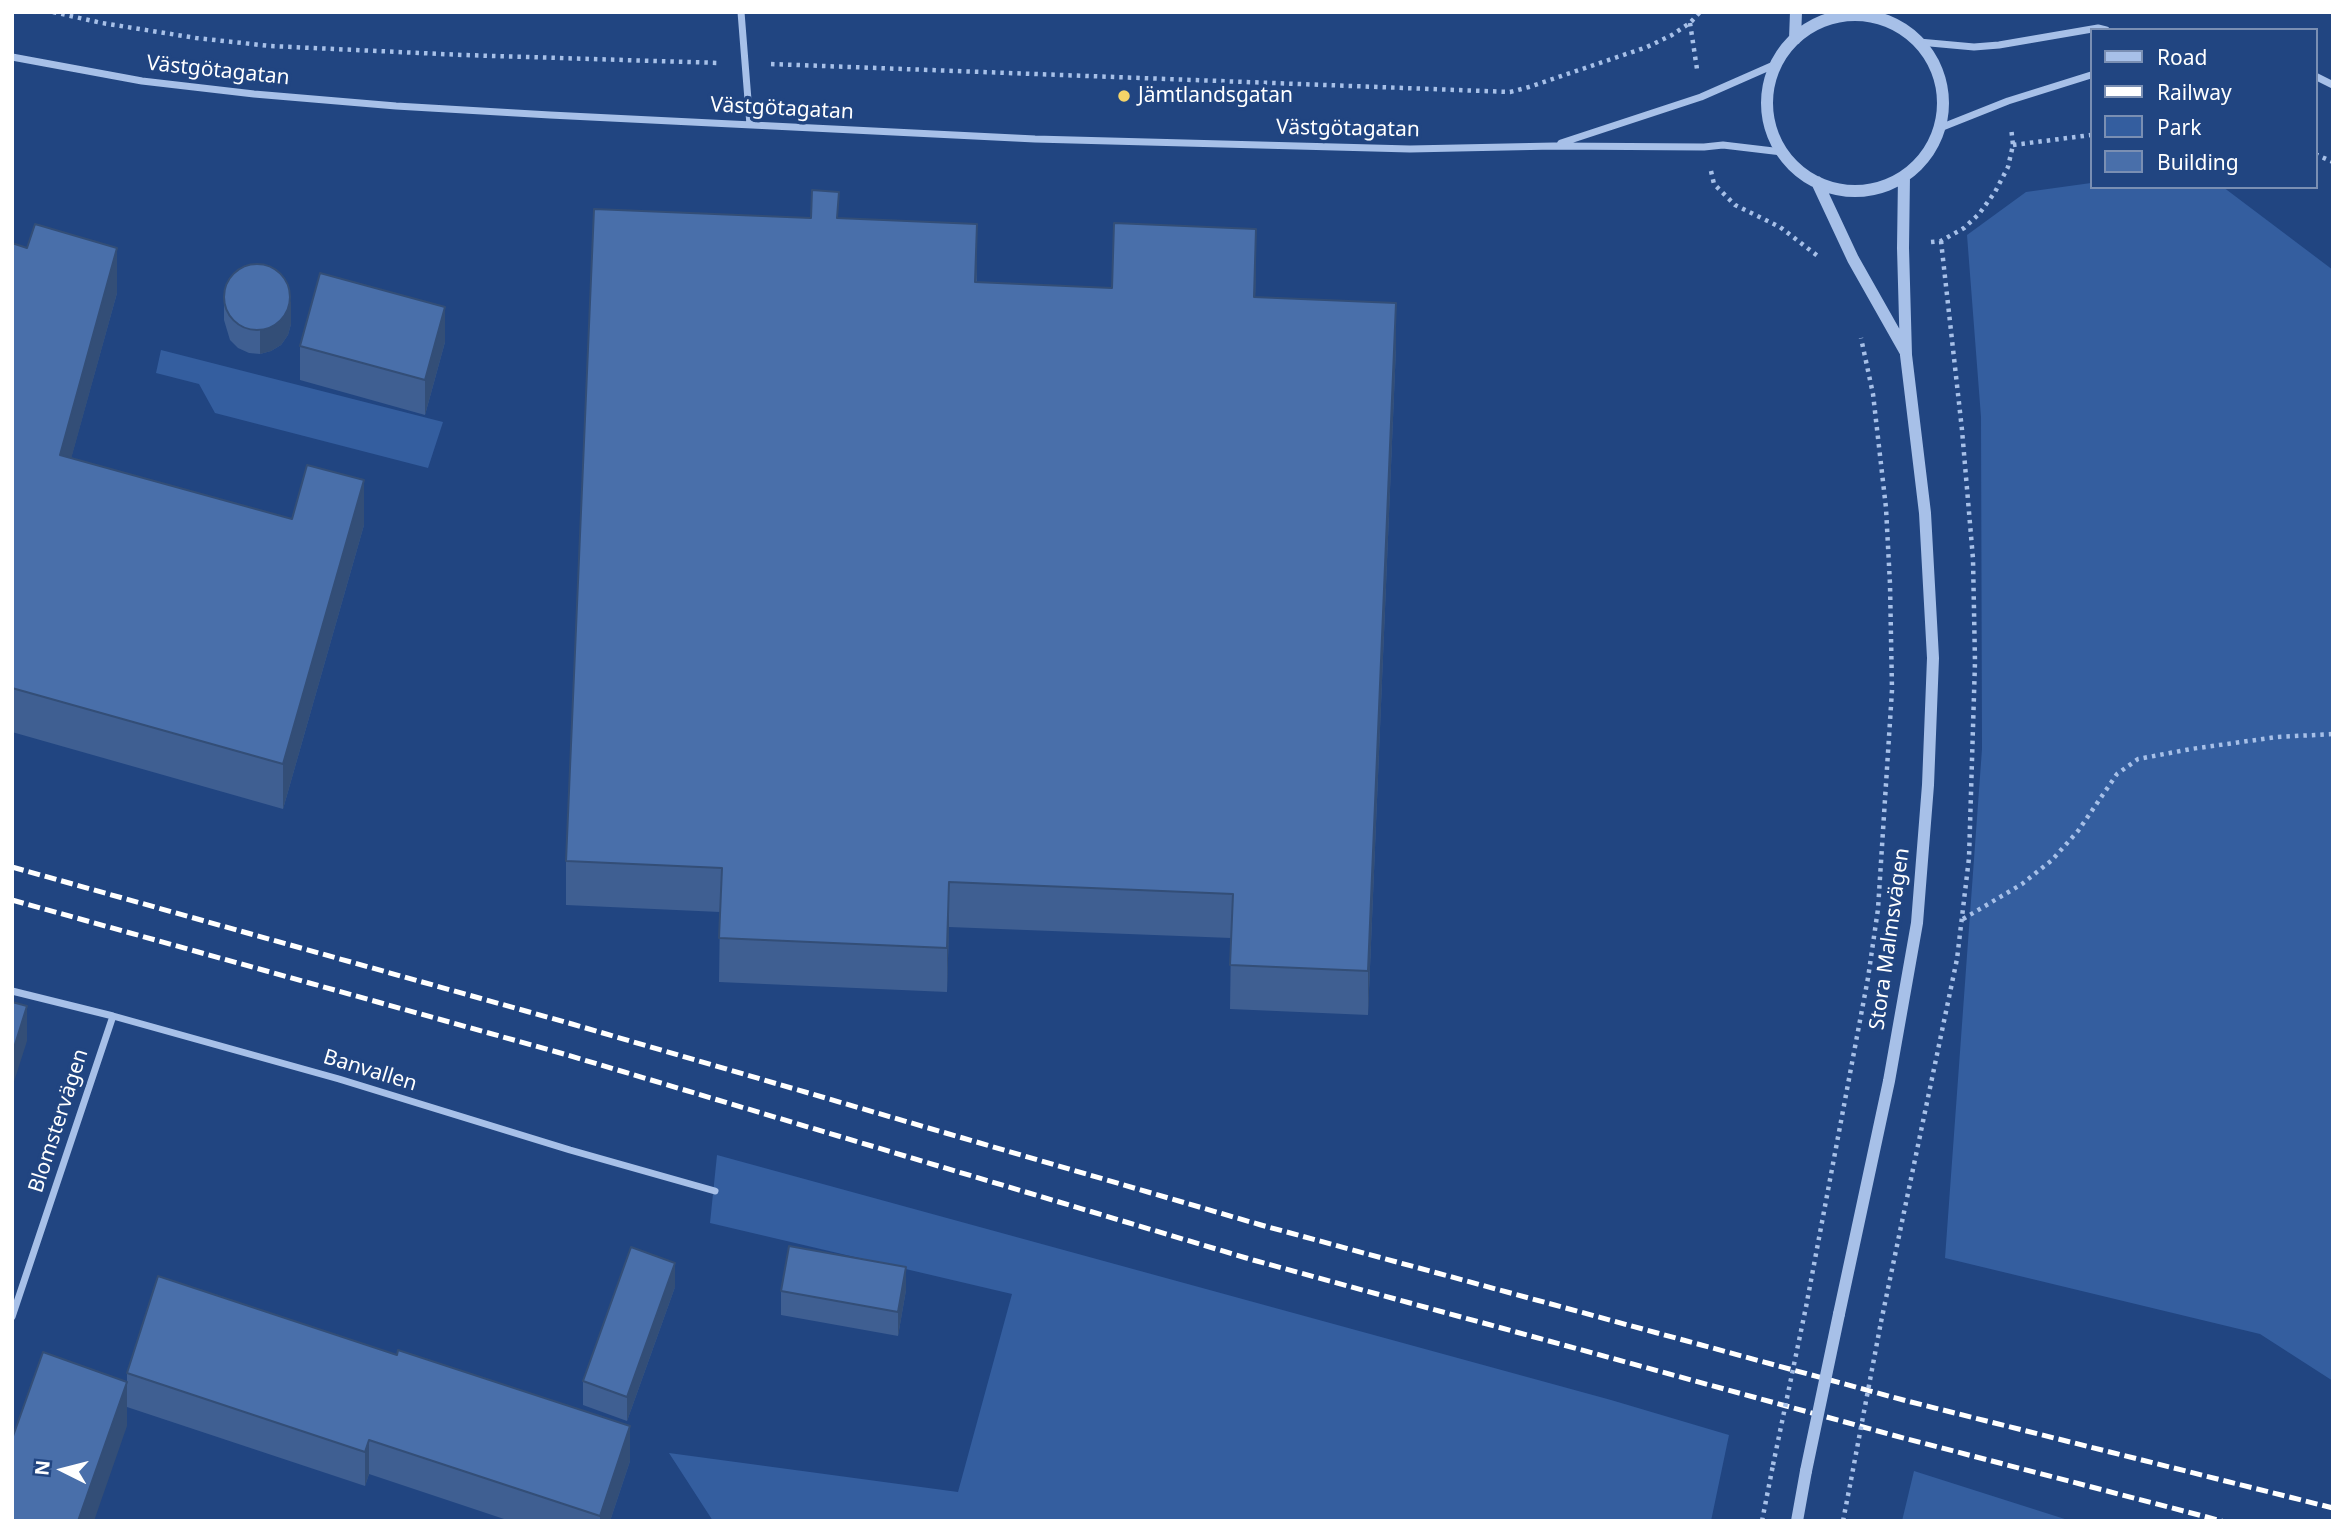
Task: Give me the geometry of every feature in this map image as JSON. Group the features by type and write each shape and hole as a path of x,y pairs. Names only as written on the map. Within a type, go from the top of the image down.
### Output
{"street":[{"path":"741,12 750,125"},
{"path":"1795,39 1796,12"},
{"path":"1879,15 1919,42 1936,68 1942,90 1943,113 1940,128 1926,155 1904,176 1891,184 1872,189 1846,190 1817,182 1804,174 1782,152 1773,134 1768,93 1776,64 1795,39 1832,18 1879,15"},
{"path":"1919,42 1975,47 2090,29"},
{"name":"Västgötagatan","path":"12,57 142,81 396,106 1035,139 1410,149 1723,145 1782,152"},
{"name":"Västgötagatan","path":"1554,146 1701,97 1776,64"},
{"path":"1940,128 2008,101 2090,75"},
{"path":"2317,77 2333,85"},
{"name":"Stora Malmsvägen","path":"1797,1521 1889,1081 1917,923 1928,785 1933,658 1925,513 1906,355 1904,176"},
{"name":"Stora Malmsvägen","path":"1817,182 1853,259 1906,355"},
{"name":"Banvallen","path":"12,991 113,1016 339,1079 570,1150 715,1191"},
{"name":"Blomstervägen","path":"12,1317 113,1016"}],"path":[{"path":"53,12 196,38 270,46 1510,92 1529,88 1647,47 1672,35 1690,23 1700,12"},
{"path":"1690,23 1701,97"},
{"path":"1941,241 1964,228 1979,214 2008,167 2012,145 2090,135"},
{"path":"2317,155 2333,162"},
{"path":"1723,194 1735,205 1780,227 1828,264"},
{"path":"1762,1521 1846,1096 1878,909 1892,690 1891,584 1886,508 1872,394 1859,331"},
{"path":"1962,919 2022,884 2052,860 2078,831 2117,774 2138,760 2192,748 2333,734"},
{"path":"1843,1521 1881,1322"}],"green space":[{"path":"2090,183 2090,189 2226,189 2333,270 2333,1381 2260,1334 1945,1258 1982,749 1981,417 1967,235 2026,192"},
{"path":"161,350 443,422 428,468 215,413 199,384 156,373"},
{"path":"717,1155 1611,1400 1729,1435 1711,1521 713,1521 669,1453 958,1492 1012,1294 710,1223"},
{"path":"1914,1471 2071,1521 1902,1521"}],"building":[{"path":"812,190 839,192 837,218 977,224 975,282 1112,288 1114,223 1256,229 1254,297 1396,303 1368,971 1230,965 1233,894 949,882 947,948 719,938 722,868 566,861 594,209 811,218"},
{"path":"35,224 117,248 60,455 292,519 307,465 364,480 283,764 12,688 12,243 27,248"},
{"path":"257,264 270,267 280,274 287,284 290,297 287,310 280,320 270,327 257,330 244,327 234,320 227,310 224,297 227,284 234,274 244,267"},
{"path":"320,273 445,307 425,380 300,346"},
{"path":"12,1002 27,1006 12,1054"},
{"path":"789,1246 906,1267 898,1312 781,1291"},
{"path":"631,1247 675,1263 627,1397 583,1381"},
{"path":"158,1276 397,1355 398,1350 630,1426 600,1516 369,1440 365,1452 127,1373"},
{"path":"43,1352 127,1382 78,1521 12,1521 12,1439"}],"railway":[{"path":"12,867 572,1024 1261,1225 1907,1401 2333,1508"},
{"path":"12,900 564,1054 1253,1260 1896,1436 2222,1521"}],"place":[{"name":"Jämtlandsgatan","path":"1124,96"}]}
